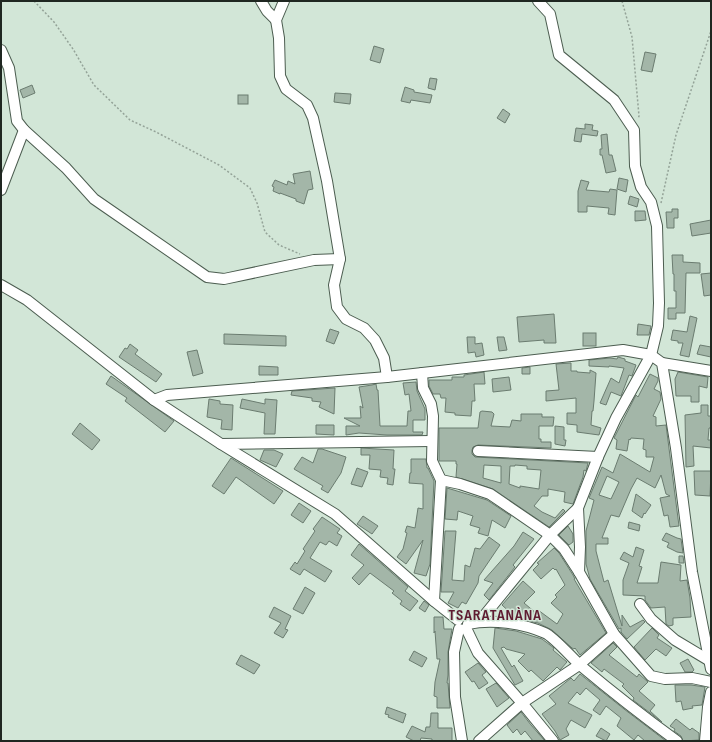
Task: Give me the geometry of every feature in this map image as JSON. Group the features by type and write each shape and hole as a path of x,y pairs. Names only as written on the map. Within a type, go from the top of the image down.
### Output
{"street":[{"path":"261,1 267,11 276,20"},
{"path":"284,1 276,20 279,38 280,76 286,89 307,105 313,118 327,181 340,259 334,285 337,308 346,319 364,328 375,340 384,358 387,377"},
{"path":"538,1 550,14 559,55 614,100 634,130 635,166 641,188 651,202 657,226 659,303 658,326 650,355 616,418 598,457 578,508 580,547 579,572"},
{"path":"1,50 9,68 17,121 24,130 66,168 94,199 207,277 224,279 314,260 340,259"},
{"path":"1,190 24,130"},
{"path":"1,285 27,300 154,400 221,444 335,514 463,625 478,654 522,703 553,741"},
{"path":"154,400 167,395 387,377 623,350 650,355 662,363 711,371"},
{"path":"662,363 676,448 692,572 710,665"},
{"path":"422,373 423,388 431,404 433,416 431,441 432,461 441,480 434,601"},
{"path":"221,444 431,441"},
{"path":"478,451 598,457"},
{"path":"441,480 460,484 490,494 550,535 564,549 579,572 614,634 651,676 665,680 692,678 711,682"},
{"path":"478,622 550,535 578,508"},
{"path":"640,604 651,619 675,640 710,665"},
{"path":"463,625 478,622 516,625 547,634 579,665 644,717 677,741"},
{"path":"462,741 455,697 454,652 463,625"},
{"path":"479,741 522,703 579,665 614,634"},
{"path":"705,741 711,692"}],"path":[{"path":"34,1 54,22 73,49 94,85 130,120 156,132 219,166 250,188 257,204 265,232 279,245 300,254"},
{"path":"622,1 632,37 639,116 634,130"},
{"path":"660,205 676,134 711,31"}],"building":[{"path":"374,46 384,49 380,63 370,60"},
{"path":"645,52 656,54 652,72 641,70"},
{"path":"430,78 437,79 435,90 428,88"},
{"path":"32,85 35,93 23,98 20,90"},
{"path":"405,87 414,90 414,92 432,95 430,103 411,100 410,103 401,101"},
{"path":"335,93 351,94 350,104 334,102"},
{"path":"238,95 248,95 248,104 238,104"},
{"path":"503,109 510,114 505,123 497,118"},
{"path":"585,124 593,125 592,130 598,131 597,136 582,134 581,142 574,141 576,128 585,129"},
{"path":"607,134 609,155 612,155 616,171 606,173 602,155 600,155 600,149 602,149 601,135"},
{"path":"310,171 313,189 308,190 304,204 296,201 296,199 273,191 274,187 272,186 275,180 287,185 288,181 295,184 293,174"},
{"path":"619,178 628,180 626,192 617,189"},
{"path":"581,180 589,182 586,190 609,192 610,189 617,190 615,215 608,214 609,208 587,206 587,212 578,212 578,191"},
{"path":"630,196 639,199 637,207 628,204"},
{"path":"672,209 678,209 678,218 674,218 674,228 667,228 666,212 672,212"},
{"path":"635,211 645,211 646,220 635,221"},
{"path":"711,220 711,233 692,236 690,224"},
{"path":"672,255 683,255 683,262 700,263 700,273 686,273 685,313 676,313 676,319 668,319 668,308 676,308 676,291 674,291"},
{"path":"711,273 711,295 704,296 701,274"},
{"path":"554,314 556,343 544,343 544,340 519,342 517,317"},
{"path":"690,316 697,318 689,357 680,355 683,343 678,343 678,341 671,340 673,330 687,332"},
{"path":"638,324 651,326 649,335 637,335"},
{"path":"330,329 339,332 334,344 326,341"},
{"path":"583,333 596,333 596,346 583,346"},
{"path":"224,334 286,336 286,346 224,344"},
{"path":"467,337 475,337 475,344 482,343 484,355 476,357 475,352 468,353"},
{"path":"497,337 504,337 507,350 499,351"},
{"path":"130,344 138,350 135,354 162,374 156,382 119,357 125,348 127,349"},
{"path":"700,345 711,347 711,357 697,354"},
{"path":"197,350 203,373 193,376 187,352"},
{"path":"618,357 636,365 632,376 629,375 621,396 611,392 606,405 600,403 611,378 619,383 624,368 589,366 589,360 610,358 617,359"},
{"path":"571,363 571,371 590,373 590,370 596,373 591,425 601,428 599,435 577,432 577,425 567,424 567,413 576,413 576,398 546,401 546,391 559,390 556,364"},
{"path":"259,366 278,367 278,375 259,375"},
{"path":"530,367 530,374 522,374 522,368"},
{"path":"484,372 485,384 474,384 475,401 472,401 471,416 455,415 455,413 445,412 446,398 441,398 440,394 433,394 429,386 429,380 452,380 452,377 464,377 464,375"},
{"path":"678,372 708,377 707,388 699,386 699,402 691,402 691,396 676,396 675,379"},
{"path":"650,374 658,378 654,389 660,392 661,399 653,416 656,417 656,426 666,425 679,526 670,527 668,515 664,516 660,498 670,496 666,494 661,475 655,488 637,478 619,517 611,515 602,538 608,538 608,544 596,544 596,551 604,582 608,580 622,626 622,615 630,627 643,620 645,622 627,639 621,632 621,628 619,629 590,579 586,564 586,531 594,500 589,498 602,467 613,473 620,454 650,472 654,457 646,457 646,450 643,449 644,439 629,439 627,451 616,449 617,440 614,438 636,395 638,397","holes":["607,476 619,482 611,499 599,495"]},
{"path":"111,376 174,421 165,432 125,401 127,398 106,384"},
{"path":"509,377 511,390 493,392 492,379"},
{"path":"416,382 417,391 425,409 425,420 413,420 413,432 423,432 422,435 359,433 346,435 346,426 360,426 344,418 361,418 360,406 363,408 359,387 376,384 378,390 380,426 407,426 408,411 411,411 409,394 405,395 403,383"},
{"path":"335,388 334,414 319,407 321,402 312,401 312,398 291,395 292,391"},
{"path":"209,399 220,401 220,404 233,405 232,430 221,429 222,420 207,417"},
{"path":"242,399 265,404 265,399 277,400 275,434 264,434 265,413 240,408"},
{"path":"701,405 708,405 708,416 711,416 711,428 709,428 708,440 711,440 711,448 693,446 694,466 686,467 685,415 701,413"},
{"path":"480,412 492,412 494,414 491,426 510,427 512,420 521,421 521,414 542,414 542,417 554,417 553,426 539,426 539,439 541,439 541,442 551,442 551,448 478,445 473,447 472,450 472,454 475,457 588,463 586,471 584,470 583,477 573,504 564,502 565,492 548,489 548,496 542,496 534,506 542,512 555,518 563,509 565,511 549,527 493,489 456,477 456,461 439,461 439,428 478,428","holes":["484,465 501,466 501,483 483,478","510,466 527,466 527,469 541,470 539,489 520,486 520,488 509,484"]},
{"path":"80,423 100,440 92,450 72,434"},
{"path":"316,425 334,425 334,435 316,434"},
{"path":"555,426 564,427 564,440 566,440 565,446 555,444"},
{"path":"361,448 394,450 393,469 395,469 393,485 387,484 388,478 380,477 381,470 369,469 370,455 361,455"},
{"path":"318,449 346,457 341,473 328,493 321,489 323,486 294,469 302,457 313,463"},
{"path":"264,450 274,450 283,454 276,467 260,460"},
{"path":"231,458 283,491 274,504 236,477 224,494 212,486"},
{"path":"411,459 426,459 427,468 434,481 430,564 426,576 414,573 423,540 406,564 397,557 403,549 407,526 415,528 418,508 423,509 423,484 409,483"},
{"path":"357,468 368,472 362,487 351,484"},
{"path":"694,471 711,471 710,496 695,495"},
{"path":"447,488 487,500 511,516 505,528 492,520 488,536 478,533 480,528 470,525 473,516 458,511 457,520 445,519"},
{"path":"636,494 651,505 645,514 644,513 642,518 632,511"},
{"path":"299,503 311,511 303,523 291,515"},
{"path":"363,516 378,526 372,534 357,524"},
{"path":"322,517 340,529 337,533 342,536 337,546 329,541 326,545 320,542 310,558 332,571 325,582 304,569 300,575 290,569 295,562 297,564 305,551 303,549 315,531 313,529"},
{"path":"629,522 640,525 639,531 628,528"},
{"path":"568,526 573,534 573,542 569,545 559,535"},
{"path":"445,531 456,531 452,580 464,581 465,565 470,567 475,548 480,549 489,537 500,545 479,576 478,583 466,604 462,602 458,608 448,603 454,592 441,592"},
{"path":"523,532 534,539 513,565 515,567 489,600 484,595 493,583 484,580 514,546"},
{"path":"666,533 681,539 683,553 667,547 669,543 662,540"},
{"path":"359,544 408,587 405,591 418,601 410,611 400,604 402,601 392,593 394,591 370,573 359,585 352,578 364,565 351,555"},
{"path":"636,547 644,550 639,566 642,567 637,583 658,583 661,562 681,565 680,581 687,580 691,617 673,618 673,625 669,626 666,624 665,607 651,608 645,600 645,596 623,595 623,580 629,563 620,559 624,552 633,557"},
{"path":"554,548 559,553 573,575 606,633 580,655 575,648 572,648 552,630 538,623 515,618 502,605 523,581 535,592 524,603 536,613 538,610 557,624 563,614 551,603 557,597 555,595 565,585 556,569 555,570 553,568 541,579 533,570 539,564 537,563"},
{"path":"679,556 683,556 684,563 679,563"},
{"path":"305,587 315,593 303,614 293,609"},
{"path":"424,601 429,605 425,612 419,608"},
{"path":"274,607 291,616 285,629 288,630 283,638 274,633 281,623 269,617"},
{"path":"434,617 443,617 444,629 452,629 448,652 447,683 450,708 437,708 437,697 434,696 435,682 440,659 437,659"},
{"path":"495,628 516,631 542,639 554,648 553,650 567,662 560,670 557,667 543,681 531,670 529,672 518,661 525,654 506,649 504,647 501,648 512,667 514,665 523,681 515,685 493,648"},
{"path":"652,628 659,635 657,638 672,648 666,656 656,649 645,660 634,647"},
{"path":"613,643 617,647 609,655 637,677 639,674 648,682 639,691 655,705 650,711 662,722 633,700 634,698 622,686 624,684 604,669 602,672 591,663"},
{"path":"414,651 427,658 422,667 409,660"},
{"path":"241,655 260,665 254,674 236,664"},
{"path":"688,659 694,670 692,672 685,672 680,663"},
{"path":"478,663 486,672 482,675 488,683 479,689 474,681 472,682 465,672"},
{"path":"580,674 666,741 645,741 638,735 634,740 617,726 621,718 606,706 600,715 593,710 600,700 586,688 580,695 577,692 568,703 592,715 585,728 571,720 566,729 569,735 560,740 542,714 556,704 549,696 571,678 574,681"},
{"path":"496,683 509,698 497,707 486,689"},
{"path":"675,685 705,687 702,705 692,706 693,708 683,710 681,701 676,702"},
{"path":"387,707 406,714 403,723 388,717 389,715 385,714"},
{"path":"521,712 545,741 533,741 525,731 521,735 517,729 513,733 507,725"},
{"path":"431,713 438,713 438,728 452,728 452,741 432,741 432,739 421,738 420,741 414,741 406,737 412,726 425,732 426,727 430,727"},
{"path":"676,719 690,730 692,728 699,733 699,740 683,741 681,736 674,731 675,729 670,726"},
{"path":"601,728 610,734 606,741 596,736"}],"district":[{"name":"TSARATANÀNA","path":"495,614"}]}
